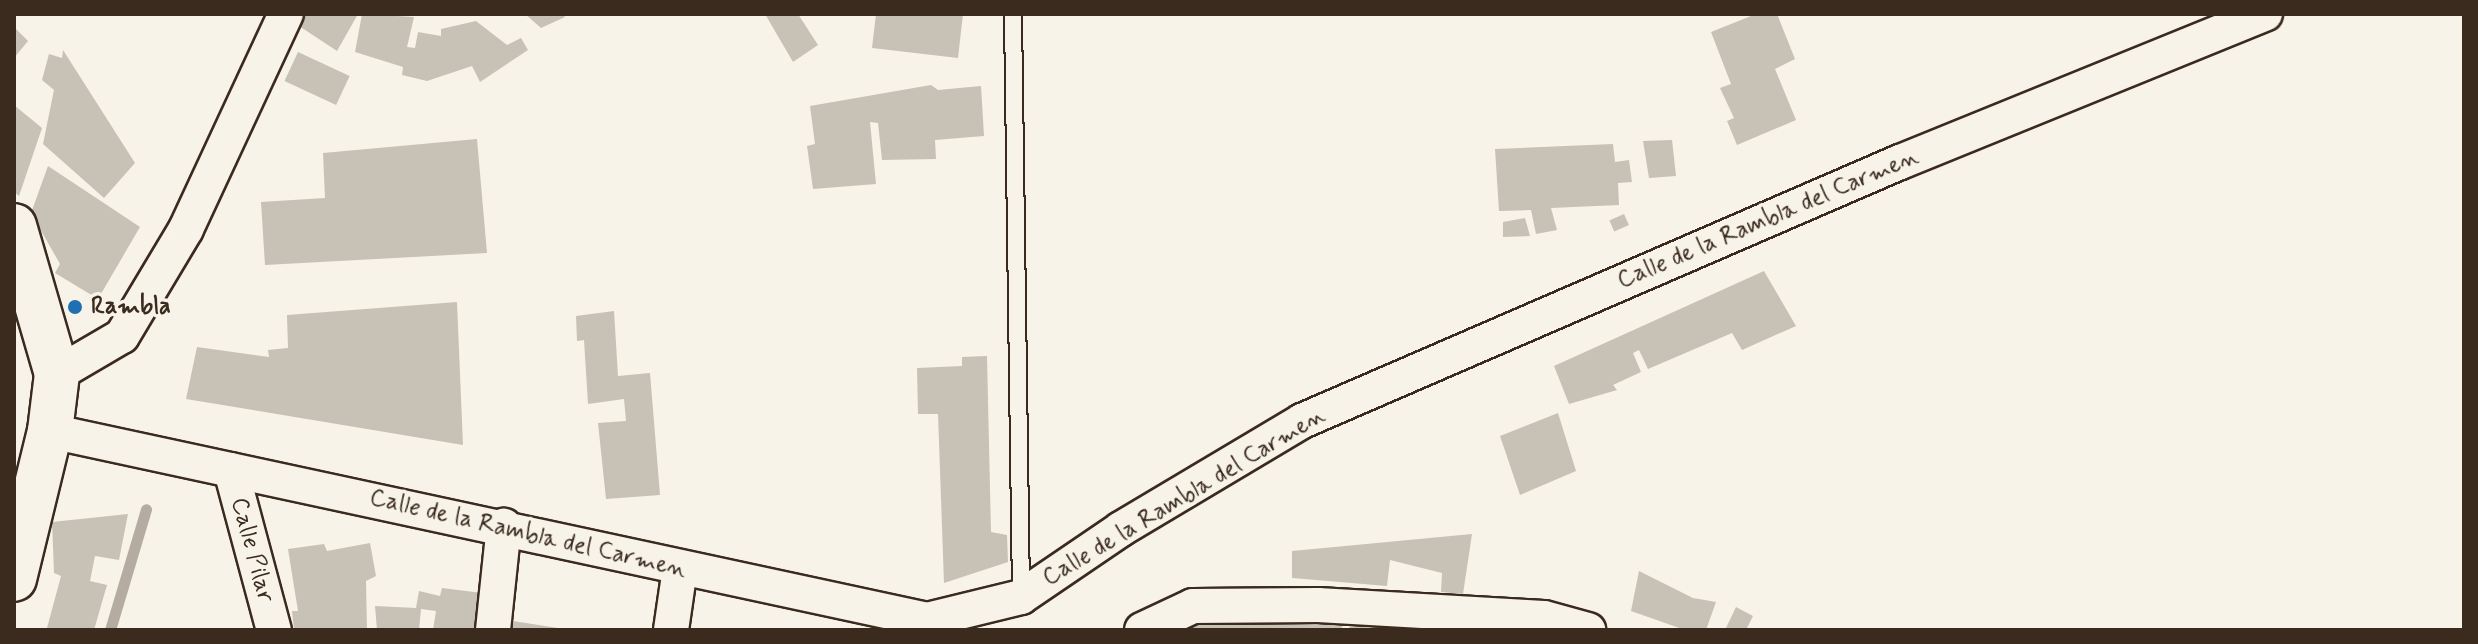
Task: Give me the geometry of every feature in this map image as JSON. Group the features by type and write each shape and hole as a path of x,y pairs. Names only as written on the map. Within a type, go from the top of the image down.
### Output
{"main road":[{"path":"14,226 57,374 50,431 14,579"}],"street":[{"path":"57,374 122,336 186,229 286,14"},
{"name":"Calle de la Rambla del Carmen","path":"50,431 504,526 680,568 927,620 1021,597 1121,529 1302,421 1900,162 2265,14"},
{"name":"Calle Pilar","path":"231,470 274,630"},
{"path":"493,630 504,526"},
{"path":"671,630 680,568"},
{"path":"1142,630 1193,606 1318,605 1544,618 1588,630"}],"lane":[{"path":"1013,14 1021,597"}],"building":[{"path":"304,14 358,14 337,51 296,24"},
{"path":"362,14 414,17 407,47 415,48 418,32 441,36 441,29 476,21 507,45 521,38 528,50 480,82 472,66 427,81 402,75 403,67 355,52"},
{"path":"525,14 562,14 565,17 541,28"},
{"path":"765,14 798,14 818,45 793,62"},
{"path":"876,14 963,14 958,58 872,48"},
{"path":"1756,14 1777,14 1795,59 1775,69 1796,120 1737,145 1727,121 1734,118 1720,88 1731,84 1711,32"},
{"path":"14,27 28,41 14,58"},
{"path":"63,50 135,163 104,198 43,144 54,90 42,80 49,54 62,58"},
{"path":"298,52 350,76 336,105 284,81"},
{"path":"931,85 938,90 981,86 984,136 935,140 936,159 882,160 878,123 870,122 876,184 813,189 807,146 815,144 810,106"},
{"path":"14,105 42,128 19,196 14,192"},
{"path":"477,139 487,253 265,265 261,202 325,198 323,153"},
{"path":"1672,140 1676,176 1649,178 1643,141"},
{"path":"1613,144 1615,162 1629,160 1632,182 1618,183 1619,205 1551,208 1557,230 1536,234 1531,210 1499,211 1495,149"},
{"path":"48,166 140,227 98,299 55,273 60,264 31,213"},
{"path":"1624,214 1629,225 1614,231 1609,221"},
{"path":"1525,218 1530,236 1503,237 1503,222"},
{"path":"1764,271 1796,326 1742,350 1732,333 1648,369 1639,350 1633,353 1641,372 1613,385 1617,390 1569,404 1554,366"},
{"path":"457,302 463,445 186,399 197,347 269,357 268,350 288,348 287,315"},
{"path":"614,311 618,376 650,373 660,495 606,499 598,423 626,421 624,399 588,404 584,340 577,341 576,316"},
{"path":"987,356 991,532 1007,535 1008,562 944,583 938,414 918,414 917,368 962,366 962,357"},
{"path":"1558,413 1576,471 1520,495 1500,436"},
{"path":"128,514 119,560 95,556 90,581 107,585 94,630 47,628 61,576 54,573 52,522"},
{"path":"1472,534 1463,594 1441,592 1442,573 1390,560 1387,586 1292,578 1292,551"},
{"path":"370,543 376,576 366,581 367,630 294,630 292,611 298,611 288,549 324,544 327,551"},
{"path":"1639,571 1693,598 1716,602 1706,630 1685,630 1631,611"},
{"path":"442,588 490,594 484,630 433,630 436,611 421,609 419,630 377,630 375,606 416,608 419,591 440,596"},
{"path":"1736,607 1753,616 1746,630 1725,630"},
{"path":"1351,614 1505,630 1349,630"},
{"path":"1343,615 1342,630 1181,630 1189,619"},
{"path":"500,619 558,628 558,630 498,630"}],"waterway":[{"path":"110,630 146,509"}],"place":[{"name":"Rambla","path":"75,307"}]}
